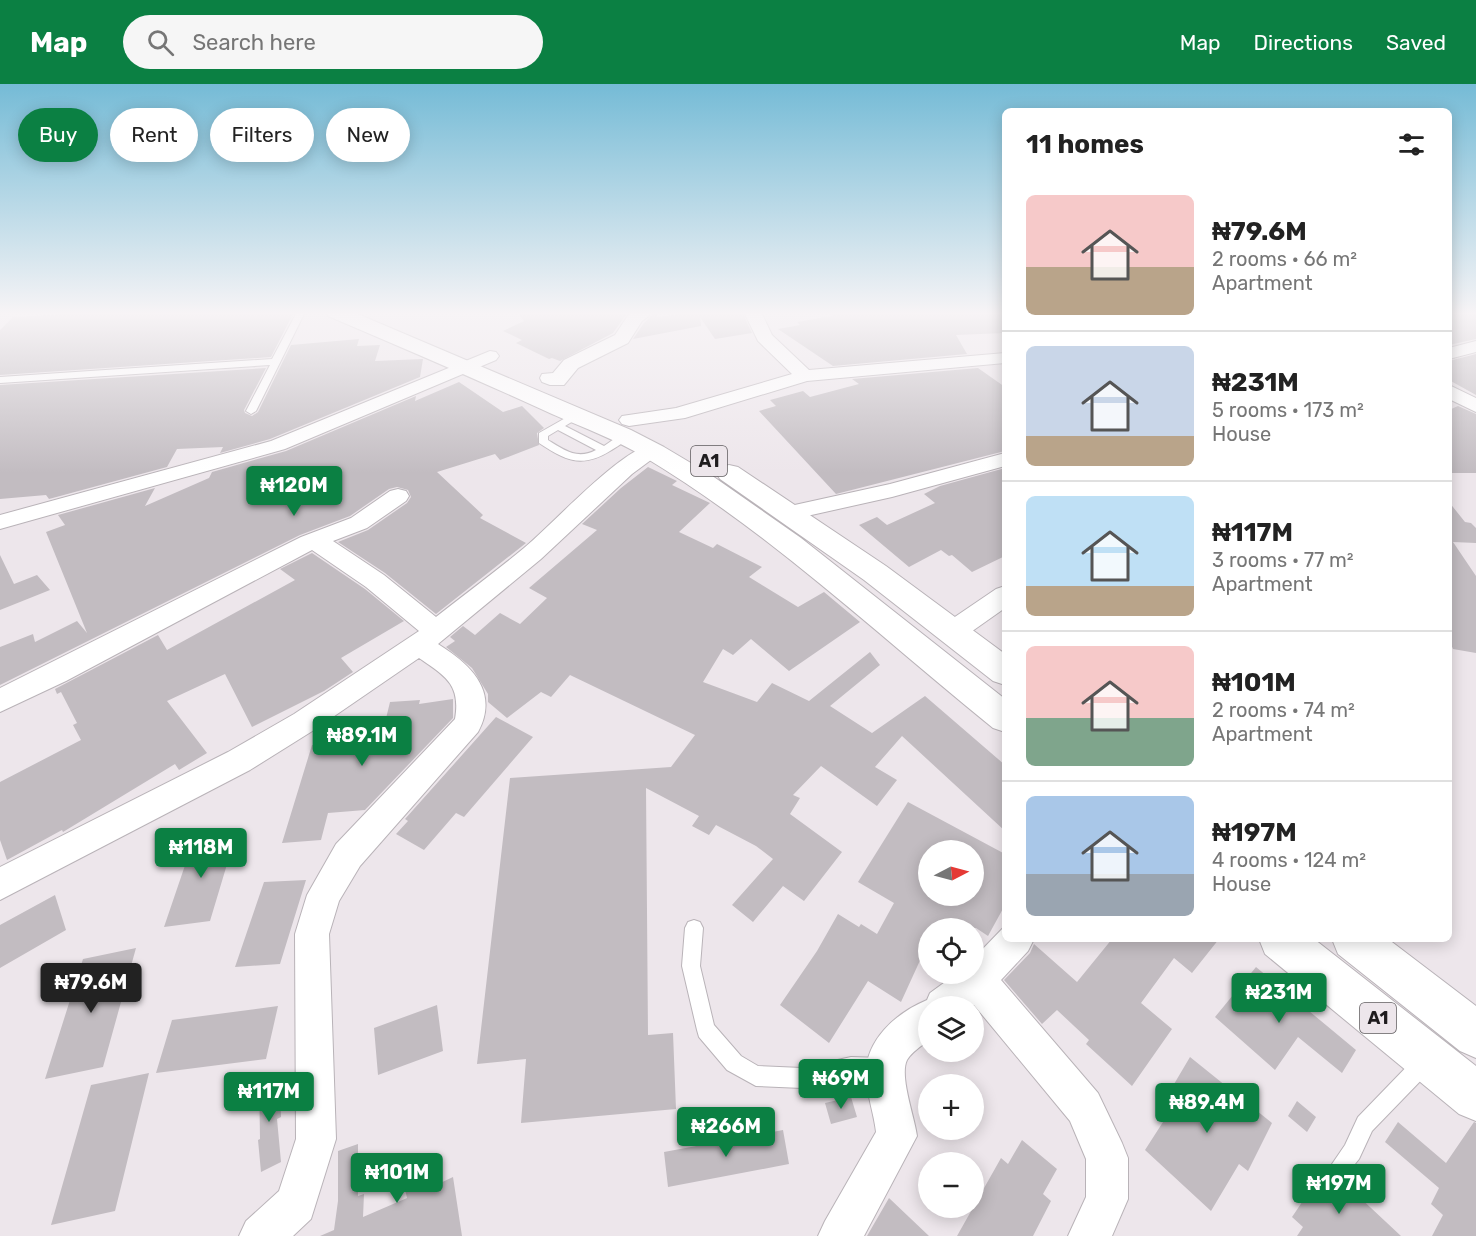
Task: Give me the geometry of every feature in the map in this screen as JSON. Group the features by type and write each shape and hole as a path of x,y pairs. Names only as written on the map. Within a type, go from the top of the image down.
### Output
{"highway":[{"name":"A1","path":"485,366 567,421 656,432 719,467 875,573 1002,670"},
{"name":"A1","path":"498,366 549,378 626,428 652,450 709,486 800,551 943,670 1002,716"},
{"name":"A1","path":"1284,942 1476,1097"},
{"name":"A1","path":"1357,942 1476,1035"}],"street":[{"path":"0,522 278,445 467,366"},
{"path":"549,378 557,381 570,366"},
{"path":"795,366 806,376"},
{"path":"626,428 806,376 912,366"},
{"path":"1452,393 1476,406"},
{"path":"0,884 239,760 304,722 427,638 533,553 624,469 652,450"},
{"path":"789,513 892,490 1002,460"},
{"path":"0,701 309,542 359,523 398,496"},
{"path":"261,1236 296,1204 316,1139 312,934 324,895 348,855 462,731 468,724 471,713 469,696 459,673 375,581 319,543 309,542"},
{"path":"952,632 1002,597"},
{"path":"984,973 1013,942"},
{"path":"956,996 972,984"},
{"path":"980,984 1084,1107 1097,1131 1107,1158 1107,1199 1090,1236"},
{"path":"840,1236 897,1136 885,1068 886,1059 896,1043 918,1026"}],"lane":[{"path":"0,380 218,366"},
{"path":"252,411 273,366"},
{"path":"604,450 567,421 543,435 544,442 580,459 593,458 604,450 626,428"},
{"path":"694,928 691,966 706,1030 734,1064 756,1076 802,1078 851,1067 885,1068"},
{"path":"1340,1167 1352,1152 1365,1125 1429,1058"}],"building":[{"path":"0,366 139,366 0,375"},
{"path":"281,366 422,366 420,377 270,439 220,453 223,447 177,449 167,467 49,499 46,495 0,499 0,385 266,368 244,410 252,416 258,412"},
{"path":"1452,366 1476,366 1476,395 1452,382"},
{"path":"978,368 1002,385 1002,452 836,494 759,411 776,406 770,400 803,391 810,397 859,384 852,379"},
{"path":"459,382 503,412 522,406 544,428 537,433 539,445 500,460 495,454 437,472 483,515 480,518 526,543 436,614 385,573 338,542 368,530 407,503 411,497 408,490 397,487 389,489 350,516 300,535 0,685 0,647 33,634 35,642 77,621 87,633 46,532 65,525 58,515 155,488 145,506 209,478 212,472 286,451 416,396 415,401"},
{"path":"1458,406 1476,414 1476,473 1452,473 1452,409"},
{"path":"648,467 677,481 672,485 710,503 679,532 713,548 717,544 762,567 749,577 798,607 824,592 860,622 789,671 751,639 733,655 723,649 703,682 757,702 772,683 809,701 870,652 880,665 830,706 872,733 925,696 1002,762 1002,828 902,736 875,767 897,780 877,806 821,766 793,795 800,798 790,814 842,852 804,901 783,886 753,922 732,905 773,859 756,846 716,825 709,835 692,826 699,816 646,788 648,1035 673,1033 676,1109 521,1123 526,1059 477,1064 510,778 671,767 695,735 570,675 551,697 541,692 507,718 488,702 488,694 472,668 446,647 455,641 450,637 463,626 475,635 500,613 520,624 547,598 529,588 597,530 582,524"},
{"path":"1002,469 1002,557 972,572 952,555 949,556 941,550 909,567 859,525 877,517 887,525 935,503 924,494 940,486"},
{"path":"1452,506 1465,522 1471,523 1476,528 1476,543 1453,542 1476,576 1476,653 1453,649"},
{"path":"312,553 365,589 404,621 341,658 353,672 324,691 252,727 225,674 167,701 207,753 179,770 175,764 63,832 62,830 7,860 0,840 0,782 81,740 73,725 77,723 61,692 57,694 55,689 158,635 167,650 295,580 280,569"},
{"path":"0,555 14,584 37,575 50,590 0,610"},
{"path":"453,699 453,718 365,810 328,813 321,840 282,843 312,745 381,739 390,702 420,700 419,704"},
{"path":"496,717 533,737 464,817 456,813 424,850 396,834 408,821 405,819"},
{"path":"908,802 979,840 918,840 918,906 984,906 984,843 1002,852 1002,910 988,936 984,933 984,918 918,918 918,965 901,1002 868,981 829,1043 780,1005 817,951 838,914 859,927 861,924 877,934 894,903 858,882"},
{"path":"237,831 210,921 164,927 195,836"},
{"path":"306,880 280,964 235,967 264,882"},
{"path":"55,895 66,930 0,968 0,925"},
{"path":"1110,942 1217,942 1192,973 1174,958 1141,1003 1172,1029 1132,1086 1086,1044 1089,1040 1057,1010 1042,1024 1004,980 1030,953 1034,944 1077,982"},
{"path":"136,948 103,1067 45,1079 83,959"},
{"path":"1256,967 1356,1050 1342,1073 1298,1037 1275,1070 1215,1017"},
{"path":"437,1005 443,1051 378,1075 374,1028"},
{"path":"278,1006 266,1059 156,1073 172,1020"},
{"path":"1190,1057 1272,1123 1248,1171 1239,1164 1211,1211 1145,1150 1172,1108 1164,1101"},
{"path":"149,1073 115,1211 51,1225 91,1085"},
{"path":"259,1077 272,1077 273,1087 280,1084 281,1117 277,1119 281,1162 261,1172 258,1140 260,1139"},
{"path":"851,1097 857,1117 831,1124 825,1103"},
{"path":"1297,1101 1316,1117 1307,1132 1288,1116"},
{"path":"1398,1122 1446,1163 1474,1122 1476,1123 1476,1236 1432,1236 1443,1215 1431,1204 1439,1188 1385,1142"},
{"path":"783,1130 789,1164 668,1187 664,1152"},
{"path":"1022,1140 1057,1169 1043,1194 1051,1201 1033,1236 957,1236 967,1218 984,1218 984,1188 1001,1158 1008,1164"},
{"path":"358,1144 358,1196 364,1194 363,1217 407,1198 401,1172 430,1155 436,1185 453,1177 462,1236 320,1236 334,1230 338,1201 338,1151"},
{"path":"1339,1179 1401,1236 1297,1236 1303,1227 1292,1217 1315,1183 1328,1195"},
{"path":"889,1198 929,1236 867,1236"}]}
